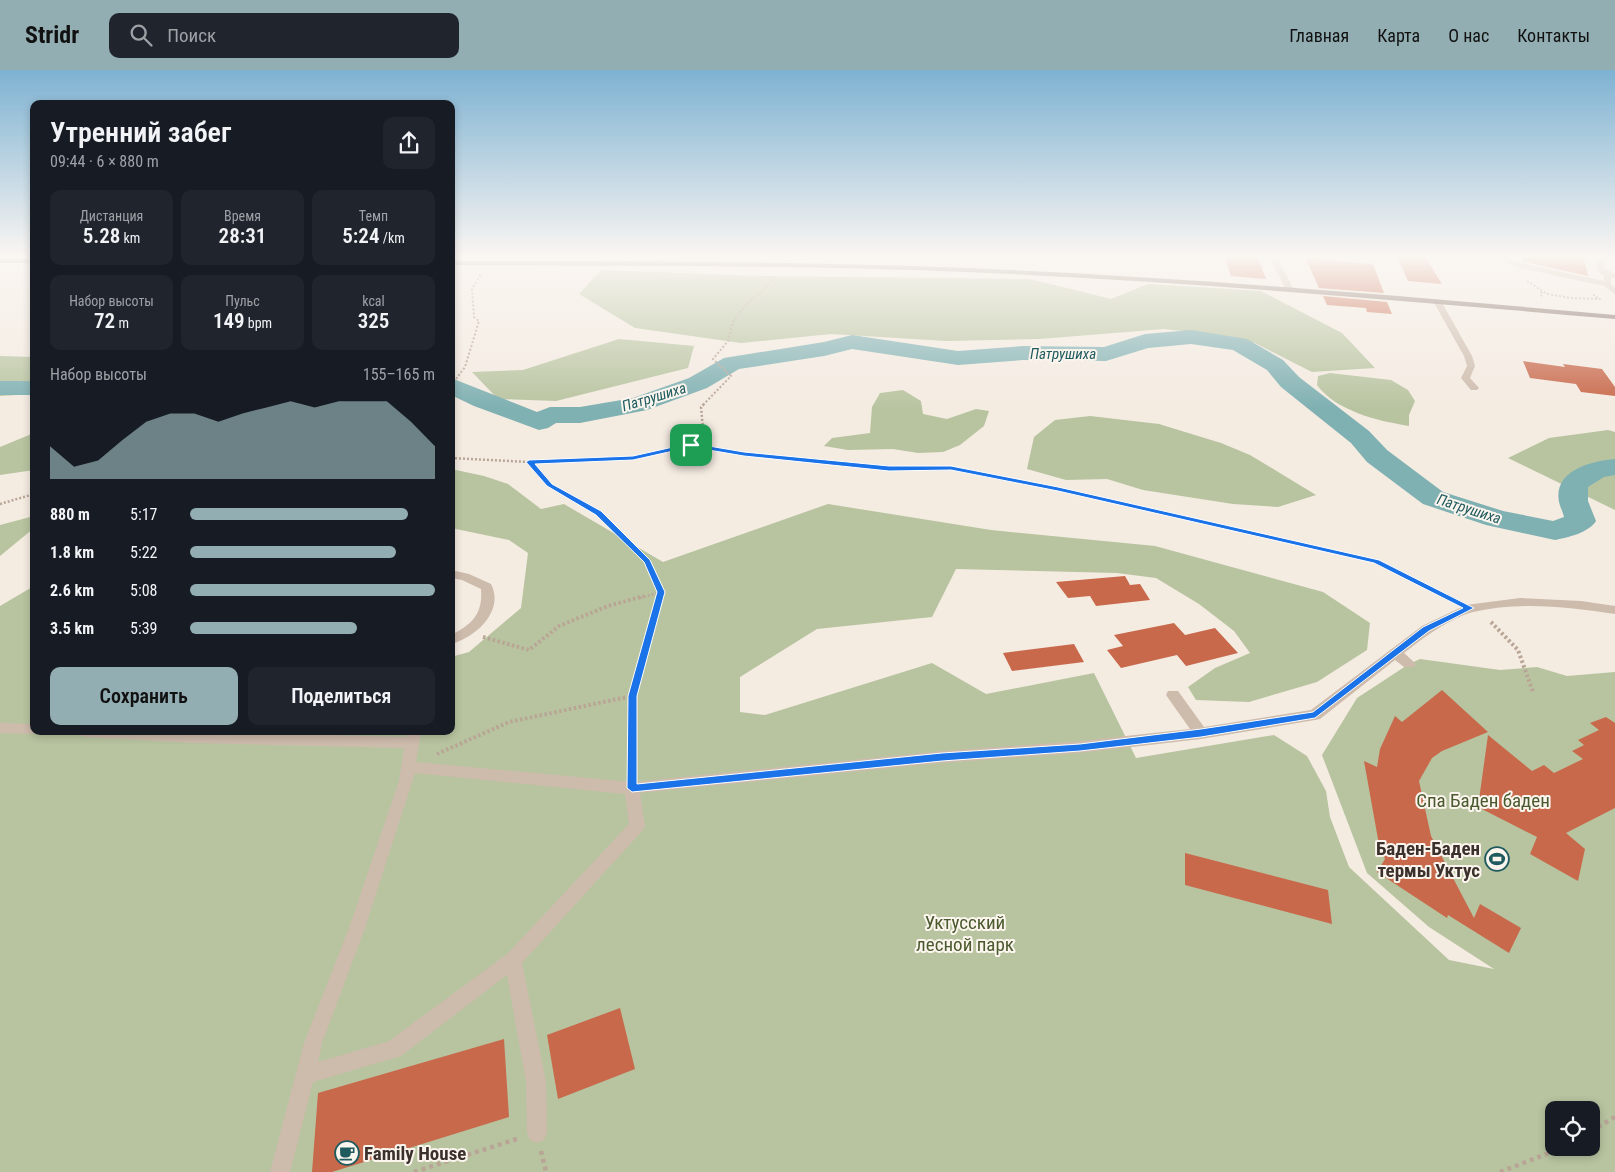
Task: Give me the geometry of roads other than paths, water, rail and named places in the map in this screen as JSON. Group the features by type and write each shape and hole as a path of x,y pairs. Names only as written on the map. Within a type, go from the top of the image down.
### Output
{"main road":[{"path":"1490,306 1615,317"}],"street":[{"path":"1440,306 1468,356 1471,366 1465,378 1474,388"},
{"path":"455,575 465,577 487,587 487,607 477,623 455,638"},
{"path":"408,767 632,788 942,757 1080,747 1201,733 1315,715 1426,629 1470,608 1520,602 1581,605 1615,610"},
{"path":"1396,653 1409,664"},
{"path":"1173,695 1201,733"},
{"path":"0,728 30,729"},
{"path":"158,735 195,737 413,737 406,781 357,928 313,1043 280,1172"},
{"path":"305,1075 394,1049 513,960 637,826 632,788"},
{"path":"513,960 536,1082 537,1133"}],"waterway":[{"name":"Патрушиха","path":"455,387 483,401 539,422 550,415 580,415 638,405 698,383 732,363 824,349 852,342 958,358 1023,353 1106,354 1145,341 1191,337 1239,344 1275,365 1290,382 1360,437 1377,456 1433,498 1497,519 1555,531 1581,521 1573,501 1574,484 1597,469 1615,467"},
{"name":"Патрушиха","path":"0,388 30,388"}],"place":[{"name":"Баден-Баден термы Уктус","path":"1497,859"},
{"name":"Family House","path":"347,1153"}],"park label":[{"name":"Спа Баден баден","path":"1483,800"},
{"name":"Уктусский лесной парк","path":"965,933"}]}
